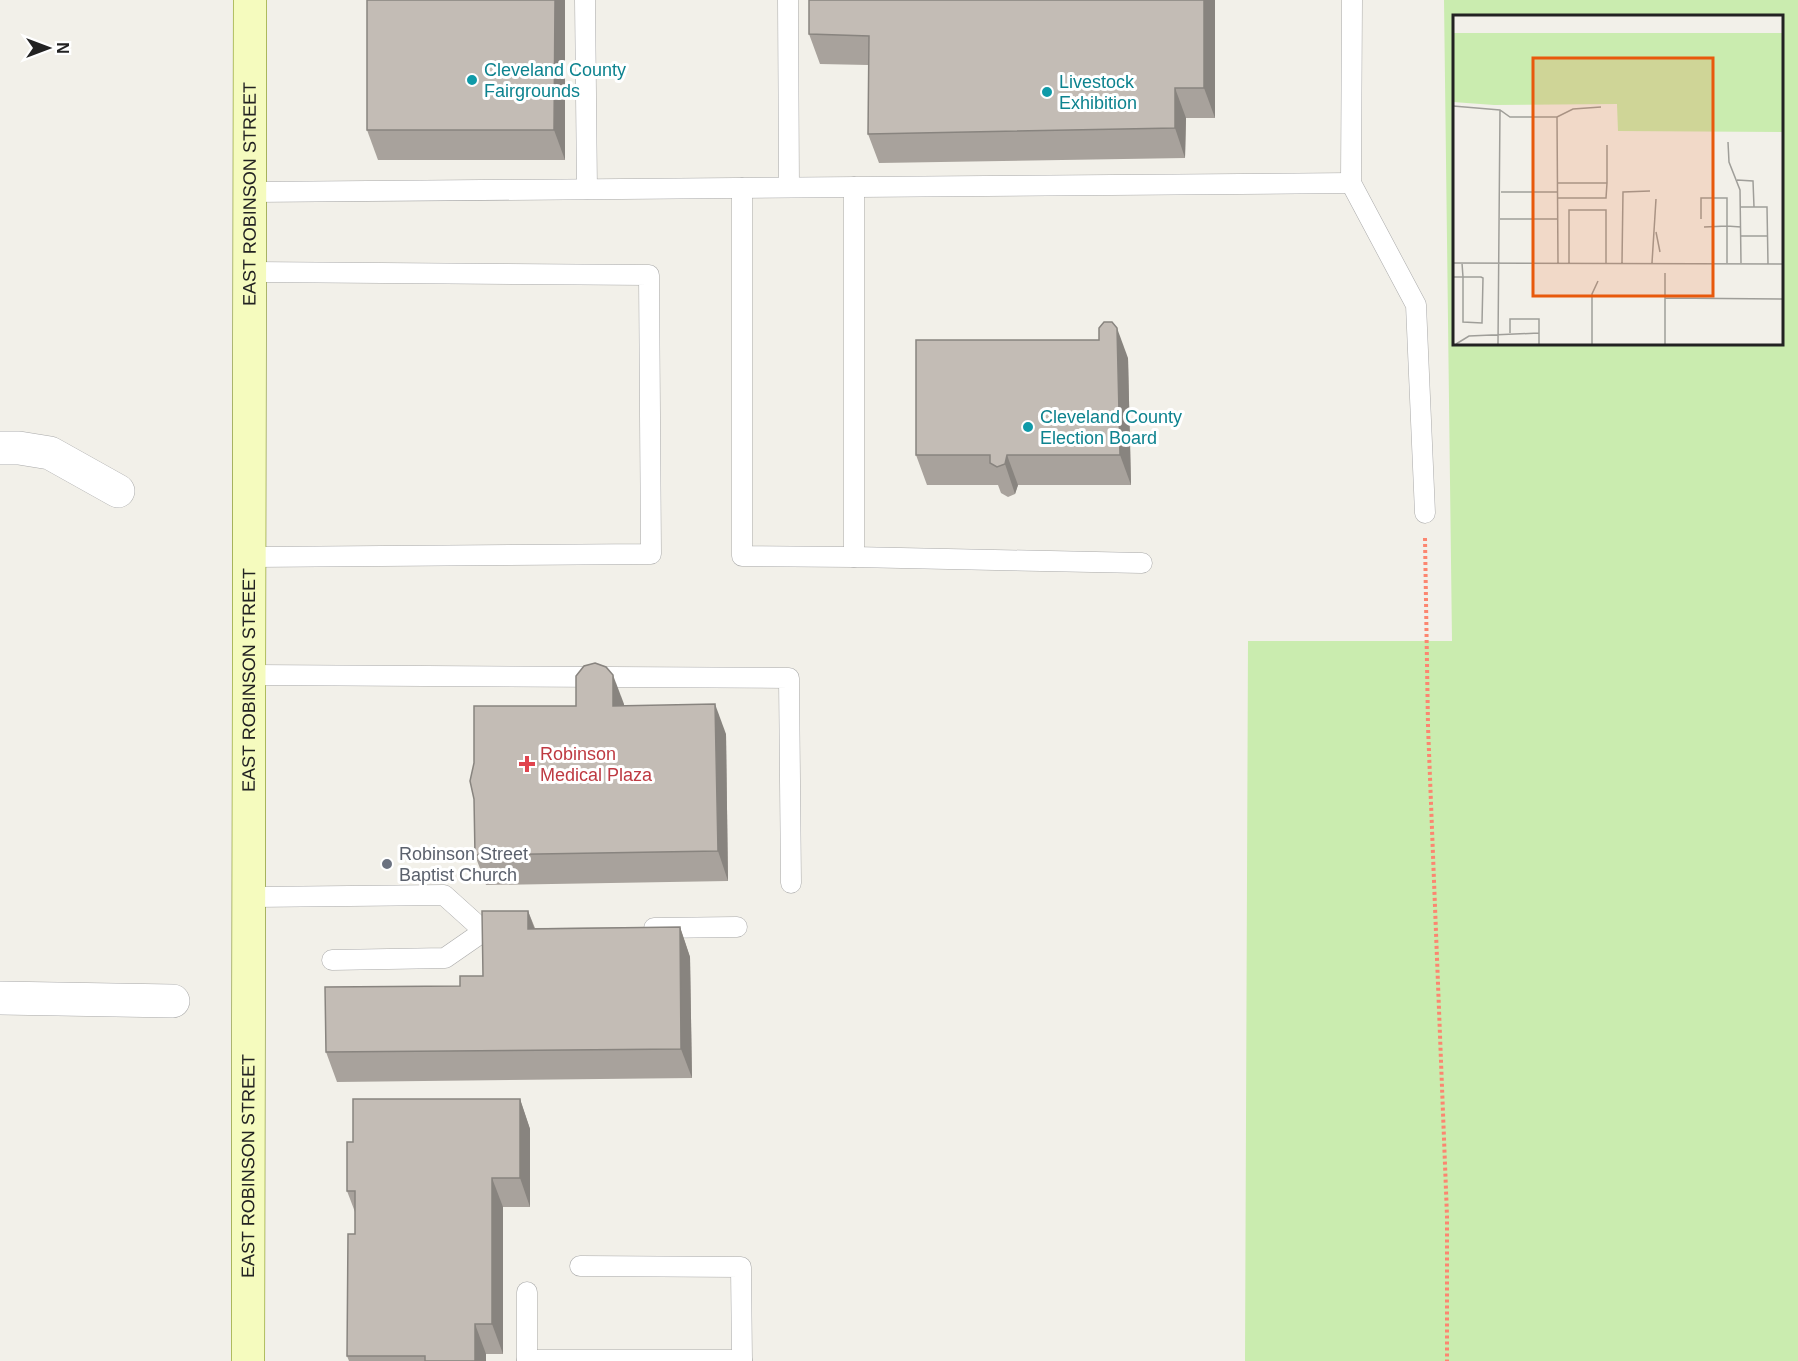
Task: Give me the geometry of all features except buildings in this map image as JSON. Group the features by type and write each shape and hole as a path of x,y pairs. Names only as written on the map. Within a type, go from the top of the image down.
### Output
{"main road":[{"name":"EAST ROBINSON STREET","path":"248,1361 250,0"}],"street":[{"path":"0,448 19,448 50,453 118,491"},
{"path":"0,998 173,1001"}],"lane":[{"path":"585,0 587,189"},
{"path":"788,0 789,187"},
{"path":"1352,0 1352,183 1416,305 1425,513"},
{"path":"250,192 1352,183"},
{"path":"854,187 854,557"},
{"path":"742,188 742,556 1142,563"},
{"path":"249,557 651,554 649,275 250,272"},
{"path":"249,675 789,678 791,883"},
{"path":"248,897 444,895 484,931"},
{"path":"633,928 737,927"},
{"path":"332,960 445,958 484,931 530,930"},
{"path":"526,1292 527,1360 742,1360 741,1267 580,1266"}],"path":[{"path":"1425,513 1428,726 1447,1216 1447,1361"}],"green space":[{"path":"1444,0 1798,0 1798,1361 1245,1361 1248,641 1452,641"}],"place":[{"name":"Cleveland County Fairgrounds","path":"472,80"},
{"name":"Livestock Exhibition","path":"1047,92"},
{"name":"Cleveland County Election Board","path":"1028,427"},
{"name":"Robinson Medical Plaza","path":"527,764"},
{"name":"Robinson Street Baptist Church","path":"387,864"}]}
